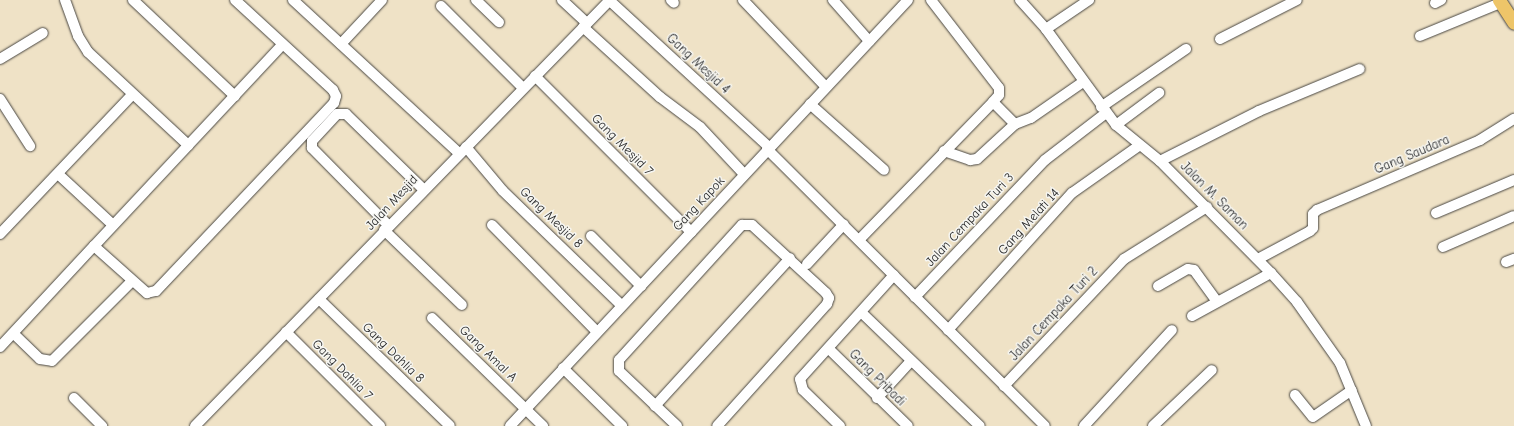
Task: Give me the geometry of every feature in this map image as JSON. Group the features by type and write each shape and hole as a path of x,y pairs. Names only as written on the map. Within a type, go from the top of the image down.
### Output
{"main road":[{"path":"1500,1 1514,23"}],"street":[{"path":"65,0 83,45 132,95 188,145"},
{"path":"132,0 235,96"},
{"path":"94,246 147,293 156,292 334,103 336,96 333,90 282,45 235,0"},
{"name":"Gang Mesjid 8","path":"293,0 462,150 621,305"},
{"path":"341,44 382,0"},
{"path":"476,0 499,22"},
{"path":"562,0 585,25 660,97 700,127 744,174"},
{"name":"Jalan Mesjid","path":"197,426 423,190 610,0"},
{"name":"Gang Mesjid 4","path":"610,0 768,148 1042,425"},
{"path":"743,0 825,86"},
{"path":"833,0 869,40"},
{"name":"Gang Kapok","path":"510,426 621,305 641,286 810,104 825,86 908,0"},
{"path":"859,240 999,95 999,88 931,0"},
{"name":"Jalan M. Saman","path":"1020,0 1046,29 1083,82 1116,124 1160,161 1258,259 1318,330 1340,363 1366,426"},
{"path":"1046,29 1089,0"},
{"path":"1220,39 1297,0"},
{"path":"1420,36 1500,1"},
{"path":"441,6 523,88"},
{"path":"0,59 43,33"},
{"path":"0,347 14,334 113,225 282,45"},
{"name":"Jalan Cempaka Turi 3","path":"915,297 1045,160 1104,110 1186,49"},
{"path":"1160,161 1259,111 1360,69"},
{"name":"Gang Mesjid 7","path":"535,76 691,232"},
{"path":"944,151 970,160 977,159 1014,124 1031,118 1083,82"},
{"path":"1116,124 1159,93"},
{"path":"0,234 132,95"},
{"path":"0,100 30,146"},
{"path":"993,102 1014,124"},
{"path":"810,104 884,170"},
{"path":"423,190 346,114 337,114 312,141 312,148 462,306"},
{"name":"Gang Saudara","path":"1258,259 1310,231 1313,228 1312,214 1317,210 1480,140 1514,120"},
{"name":"Gang Melati 14","path":"948,330 1072,193 1140,145"},
{"path":"58,174 113,225"},
{"path":"1436,213 1514,180"},
{"name":"Jalan Cempaka Turi 2","path":"1004,386 1124,259 1207,207"},
{"path":"1443,247 1514,216"},
{"path":"807,264 844,224"},
{"path":"492,225 597,332"},
{"path":"677,426 619,370 619,360 742,226 752,225 790,258 826,293 829,298 827,304 718,426"},
{"path":"591,236 641,286"},
{"path":"655,406 790,258"},
{"path":"1158,286 1188,269 1194,270 1217,302"},
{"path":"1192,316 1271,273"},
{"path":"840,426 800,384 802,377 862,313 894,276"},
{"path":"14,334 40,359 52,361 132,281"},
{"name":"Gang Dahlia 8","path":"319,299 450,426"},
{"path":"862,313 980,426"},
{"name":"Gang Amal A","path":"432,318 543,426"},
{"path":"1084,426 1172,330"},
{"name":"Gang Dahlia 7","path":"286,332 380,426"},
{"name":"Gang Pribadi","path":"829,349 877,398 908,426"},
{"path":"877,398 911,361"},
{"path":"563,368 622,426"},
{"path":"1153,426 1212,370"},
{"path":"1295,395 1313,417 1352,390"},
{"path":"74,398 102,426"}]}
